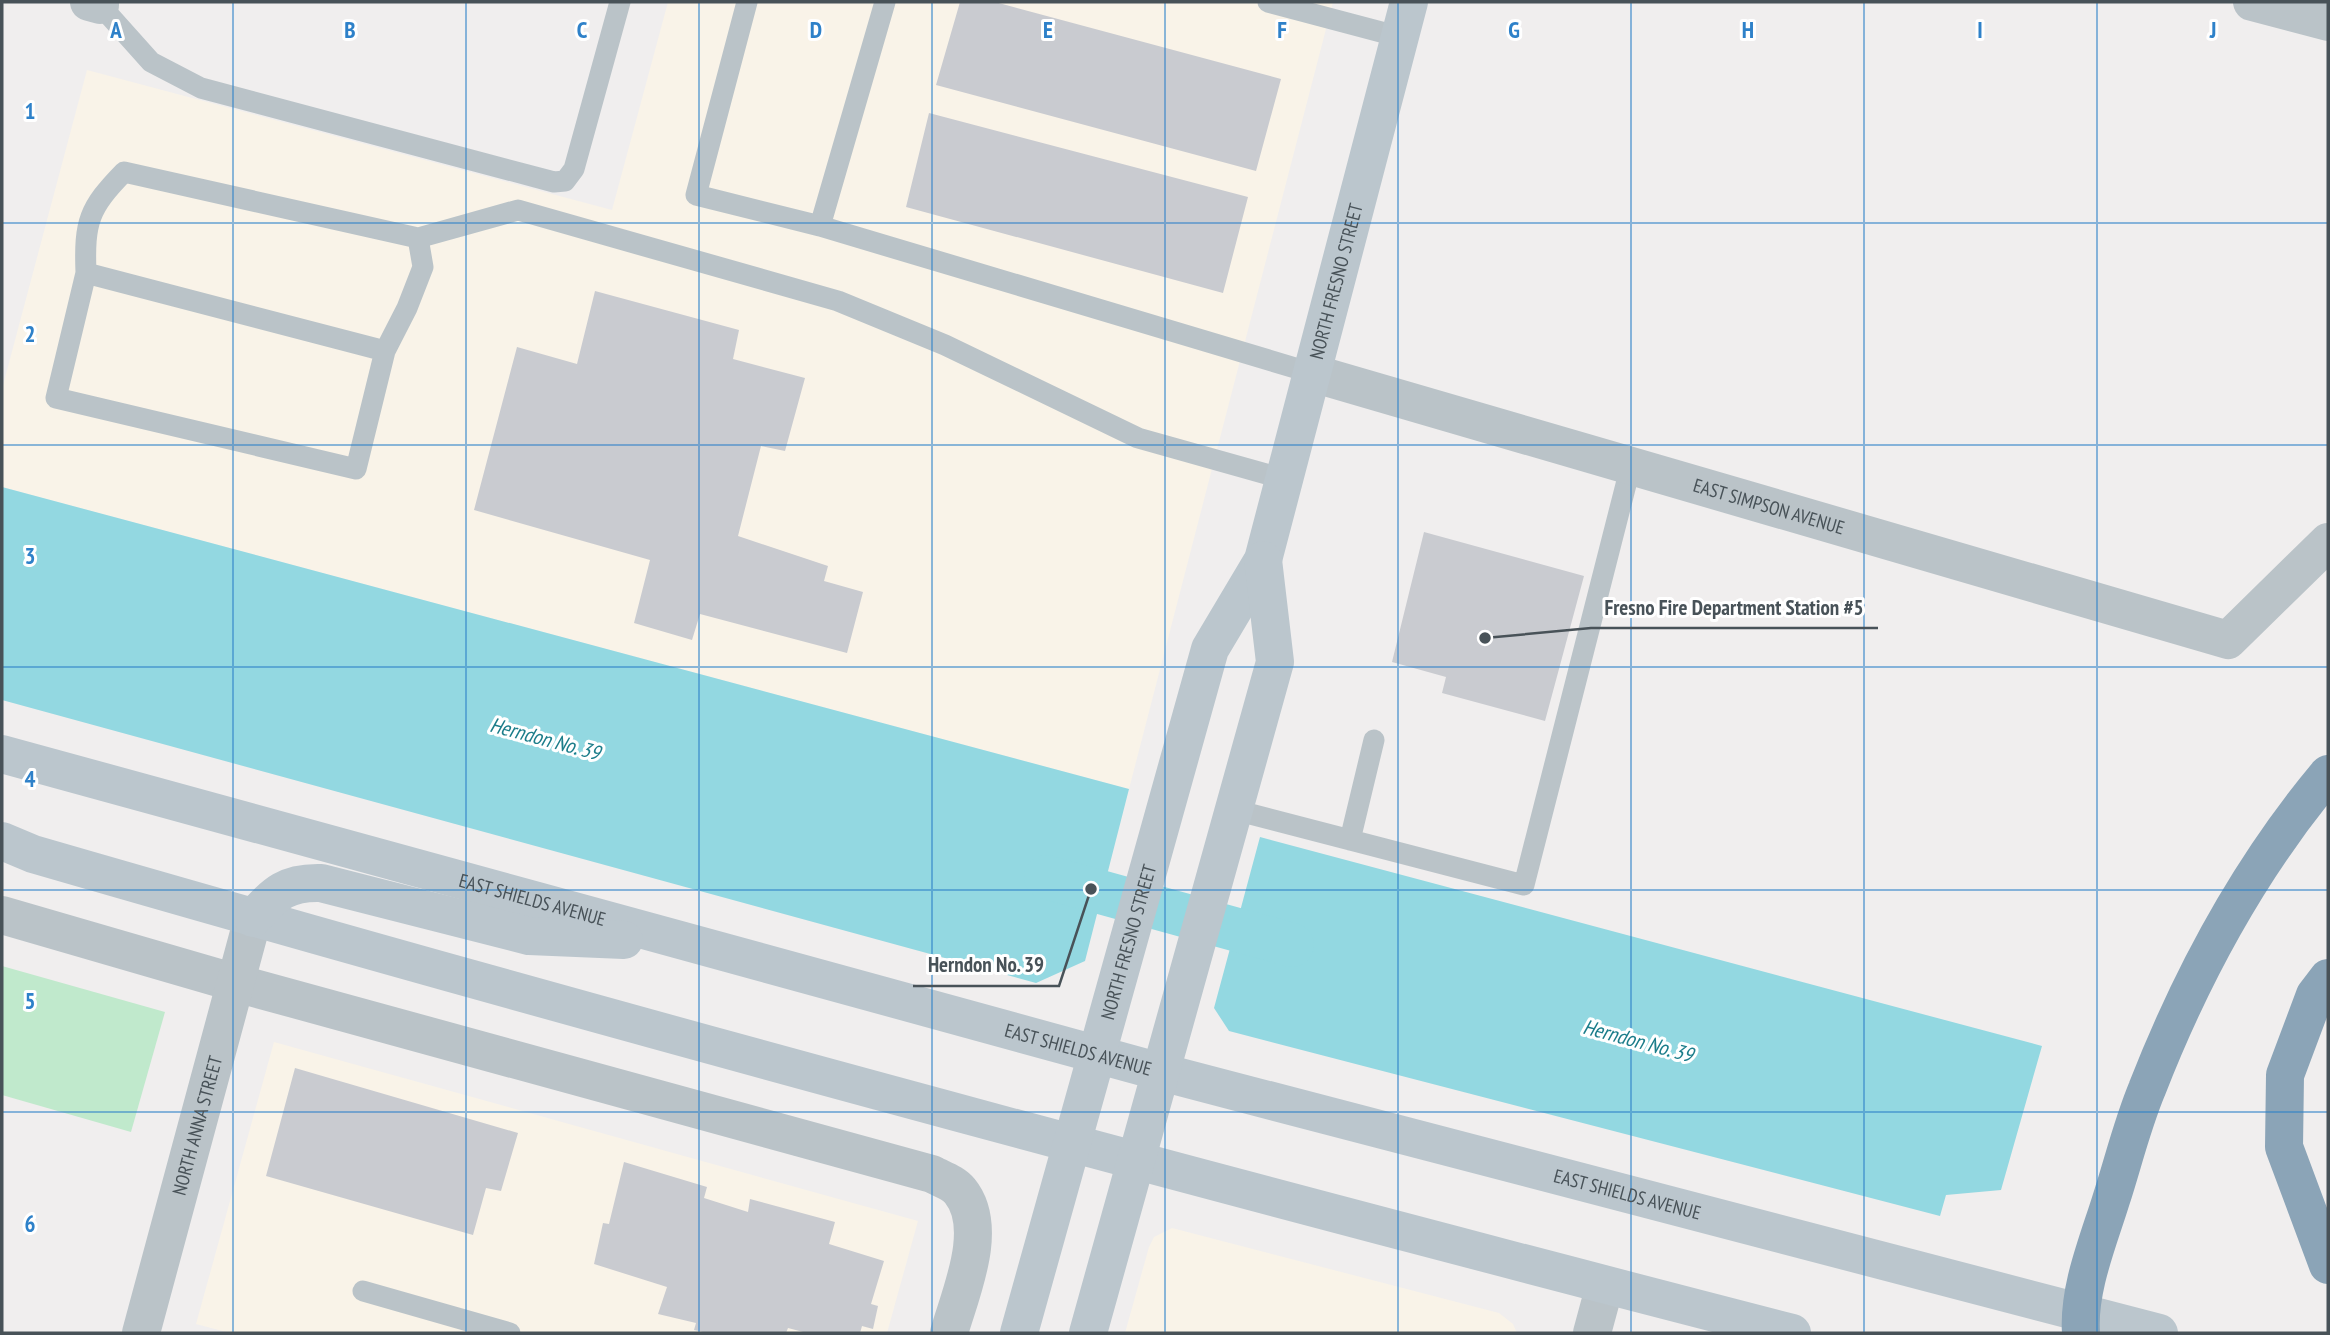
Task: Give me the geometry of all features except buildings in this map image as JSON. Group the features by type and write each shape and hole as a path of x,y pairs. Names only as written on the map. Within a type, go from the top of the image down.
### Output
{"highway":[{"path":"2080,1322 2145,1092 2179,1010 2272,845 2328,774"},
{"path":"2328,978 2315,995 2285,1075 2284,1147 2328,1265"}],"main road":[{"name":"NORTH FRESNO STREET","path":"1019,1333 1210,649 1263,560 1405,19"},
{"name":"NORTH FRESNO STREET","path":"1088,1333 1275,662 1263,560"},
{"name":"EAST SHIELDS AVENUE","path":"2,754 2080,1322 2160,1333"},
{"path":"2,841 33,854 253,918 1071,1143 1792,1333"},
{"path":"253,918 274,896 296,883 321,883 529,936 692,943"}],"street":[{"path":"2252,2 2328,22"},
{"name":"EAST SIMPSON AVENUE","path":"1312,373 2228,640 2328,542"},
{"path":"2,915 236,984 932,1174 959,1189 969,1207 973,1235 949,1333"},
{"name":"NORTH ANNA STREET","path":"141,1333 253,918"},
{"path":"1592,1333 1605,1285"}],"lane":[{"path":"96,3 151,62 201,88 554,183 565,181 574,169 620,2"},
{"path":"747,2 696,195 820,226 1312,373"},
{"path":"820,226 885,2"},
{"path":"1268,2 1405,19"},
{"path":"418,238 423,267 407,308 385,351 356,470 56,398 86,273 85,248 90,212 124,172 418,238 517,210 838,301 945,345 1138,438 1284,479"},
{"path":"86,273 385,351"},
{"path":"1235,810 1524,885 1631,465"},
{"path":"1350,840 1374,740"},
{"path":"363,1292 499,1332"}],"shaded area":[{"path":"668,2 1333,2 1129,789 2,487 2,389 87,70 612,210"},
{"path":"274,1042 918,1221 887,1333 230,1333 196,1324"},
{"path":"1172,1228 1499,1313 1513,1324 1517,1333 1125,1333 1149,1247 1154,1237"}],"green space":[{"path":"2,966 165,1012 131,1132 2,1095"}],"water":[{"path":"2,487 1129,789 1085,961 1036,983 2,700"},
{"path":"1260,837 2042,1046 2001,1190 1946,1195 1940,1216 1229,1031 1214,1008"}],"waterway":[{"name":"Herndon No. 39","path":"1046,877 1292,945"}],"place":[{"name":"Fresno Fire Department Station #5","path":"1485,638"},
{"name":"Herndon No. 39","path":"1091,889"}]}
